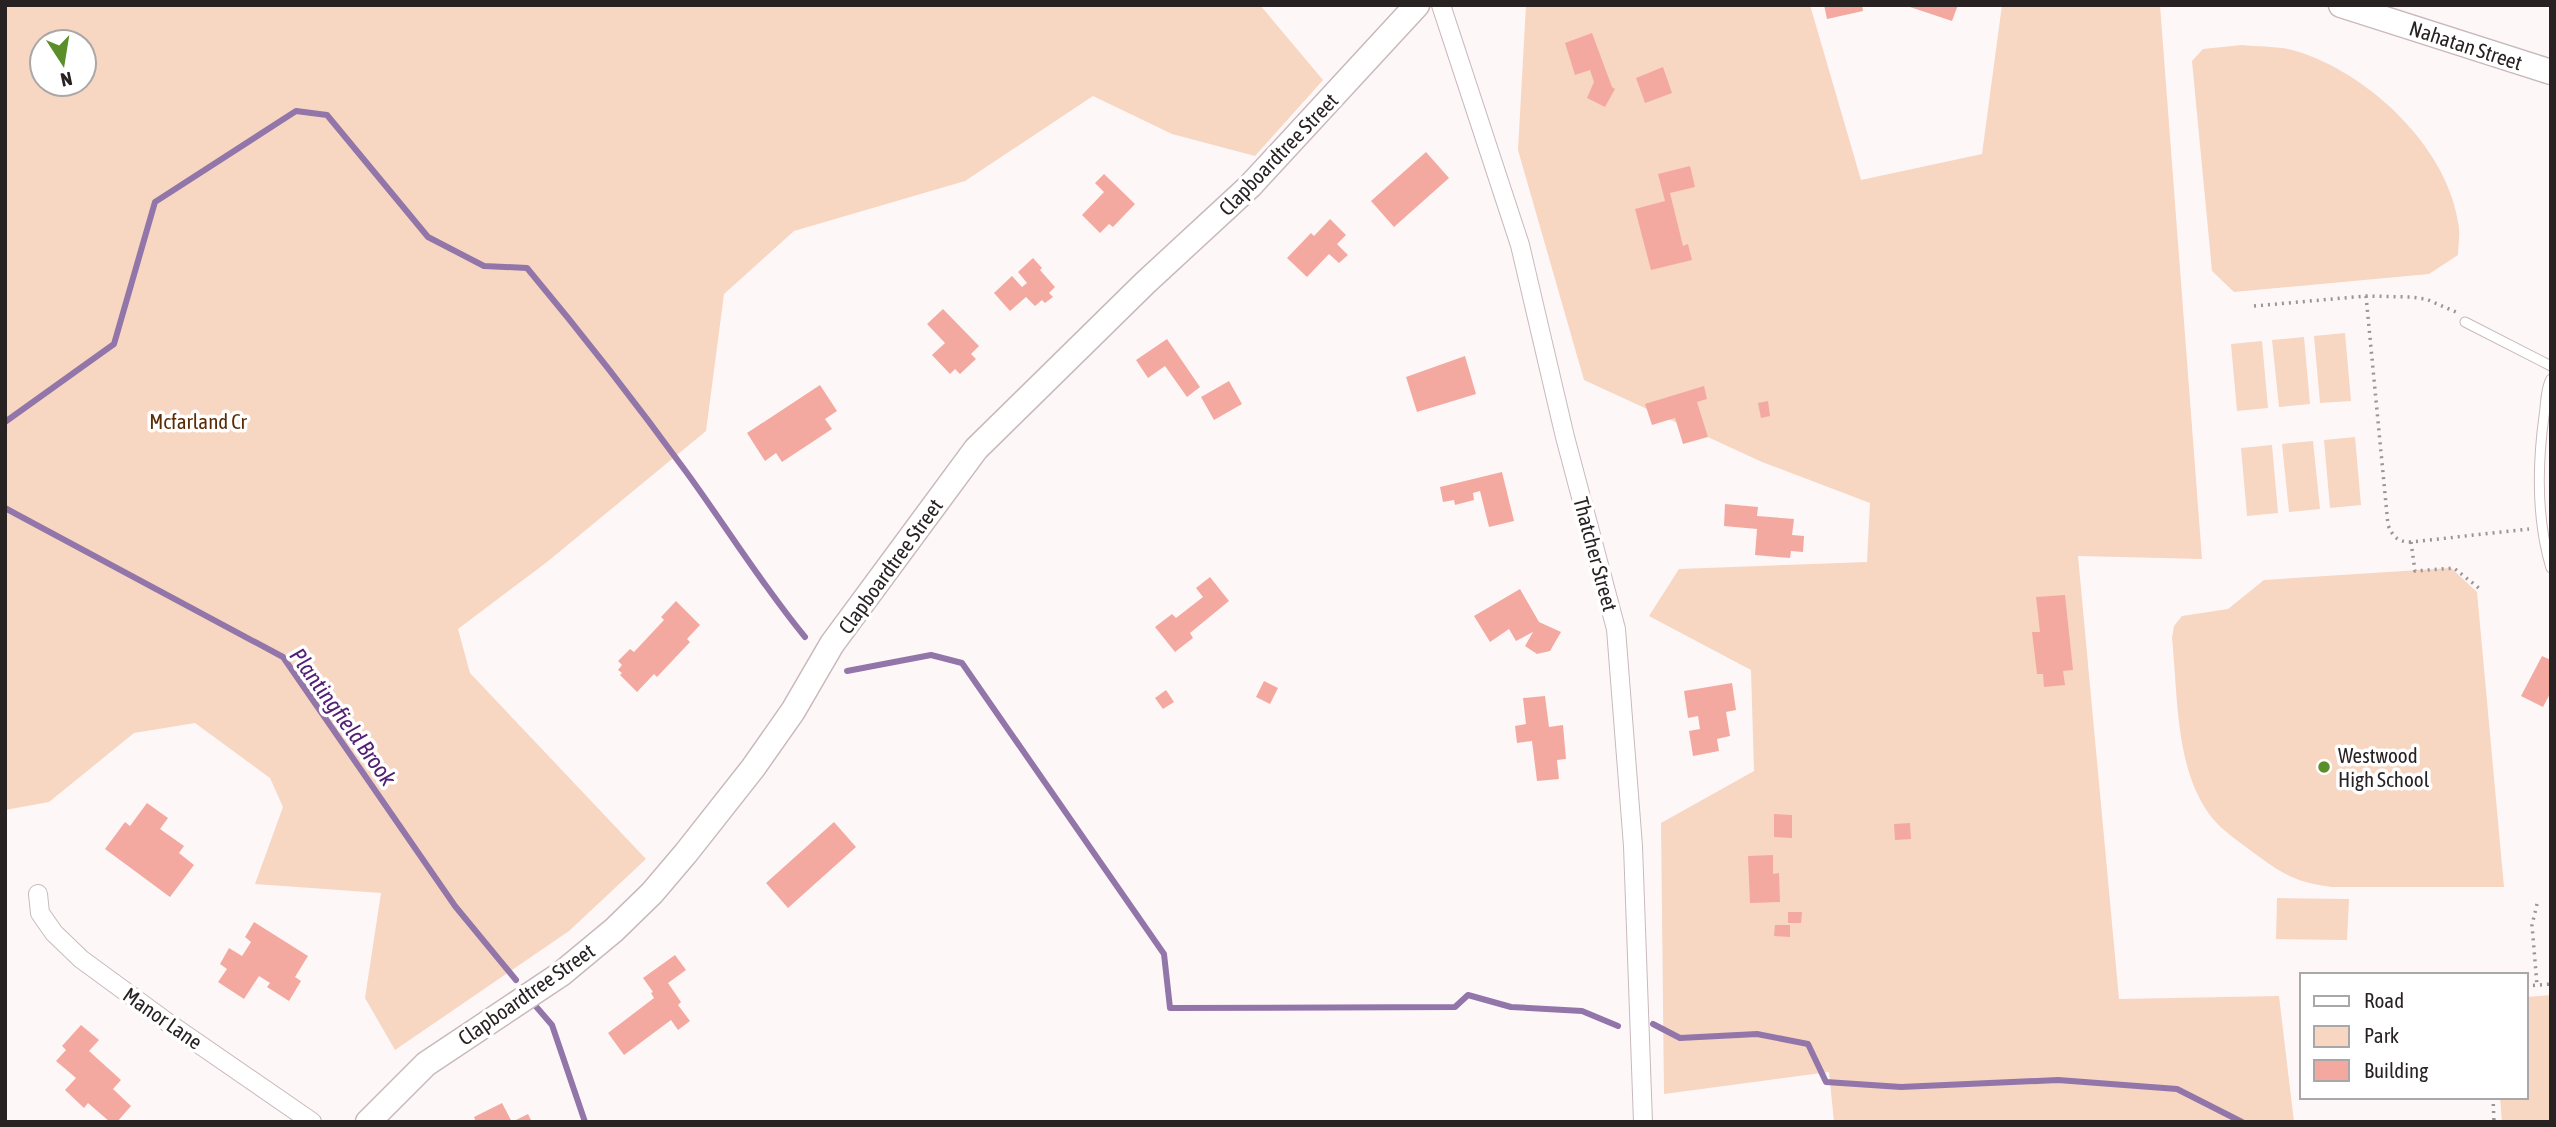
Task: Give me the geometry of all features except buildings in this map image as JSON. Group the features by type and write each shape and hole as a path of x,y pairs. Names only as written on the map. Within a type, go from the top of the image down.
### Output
{"main road":[{"name":"Clapboardtree Street","path":"368,1122 426,1064 561,974 614,930 652,893 753,768 793,711 832,644 976,449 1145,283 1250,186 1417,5"},
{"name":"Nahatan Street","path":"2341,5 2551,72"}],"street":[{"name":"Thatcher Street","path":"1441,5 1520,246 1565,436 1616,629 1633,846 1643,1122"},
{"name":"Manor Lane","path":"38,894 40,913 54,933 81,959 312,1122"}],"lane":[{"path":"2465,319 2551,366"},
{"path":"2551,379 2541,439 2538,498 2551,568"}],"path":[{"path":"2366,296 2388,525 2393,536 2411,542 2542,528"},
{"path":"2254,306 2366,296 2426,299 2465,319"},
{"path":"2411,542 2415,571 2454,568 2480,589"},
{"path":"2537,904 2532,925 2537,985"},
{"path":"2528,986 2551,984"},
{"path":"2493,1099 2494,1122"}],"green space":[{"name":"Mcfarland Cr","path":"5,5 1260,5 1323,80 1255,156 1172,134 1093,96 965,181 794,231 724,294 706,431 547,562 458,629 470,673 646,859 569,931 395,1050 365,998 381,893 255,884 283,807 270,778 195,723 134,733 49,802 5,810"},
{"path":"1526,5 1810,5 1861,180 1982,154 2002,5 2160,5 2202,559 2078,556 2119,999 2279,996 2294,1122 1834,1122 1829,1072 1664,1094 1661,823 1754,771 1751,670 1649,616 1679,569 1867,562 1870,503 1762,462 1584,380 1518,150"},
{"path":"2242,45 2290,49 2324,62 2351,77 2402,118 2423,143 2440,170 2452,199 2459,228 2458,255 2429,274 2234,292 2212,271 2192,61 2203,49"},
{"path":"2345,333 2351,401 2320,403 2314,336"},
{"path":"2304,337 2310,404 2279,407 2272,340"},
{"path":"2262,341 2268,408 2237,411 2231,344"},
{"path":"2355,437 2361,505 2330,508 2324,440"},
{"path":"2313,441 2320,509 2289,512 2282,444"},
{"path":"2272,445 2278,513 2247,516 2241,448"},
{"path":"2451,568 2477,592 2504,887 2332,887 2308,883 2282,872 2213,819 2191,779 2180,733 2172,638 2174,626 2182,616 2228,609 2264,580"},
{"path":"2277,898 2349,899 2347,940 2276,939"},
{"path":"2551,995 2551,1122 2502,1122 2500,1099 2528,1099 2528,997"}],"waterway":[{"path":"5,422 114,344 155,202 296,111 327,115 428,237 484,266 527,268 648,421 805,637"},
{"name":"Plantingfield Brook","path":"5,508 283,657 455,906 516,980"},
{"path":"847,671 931,655 962,663 1164,954 1170,1008 1455,1007 1468,995 1511,1007 1582,1011 1618,1026"},
{"name":"Plantingfield Brook","path":"533,1003 552,1025 585,1122"},
{"path":"1653,1024 1680,1038 1757,1034 1808,1044 1826,1082 1901,1087 2058,1080 2177,1089 2242,1122"}],"place":[{"name":"Westwood High School","path":"2324,767"}]}
